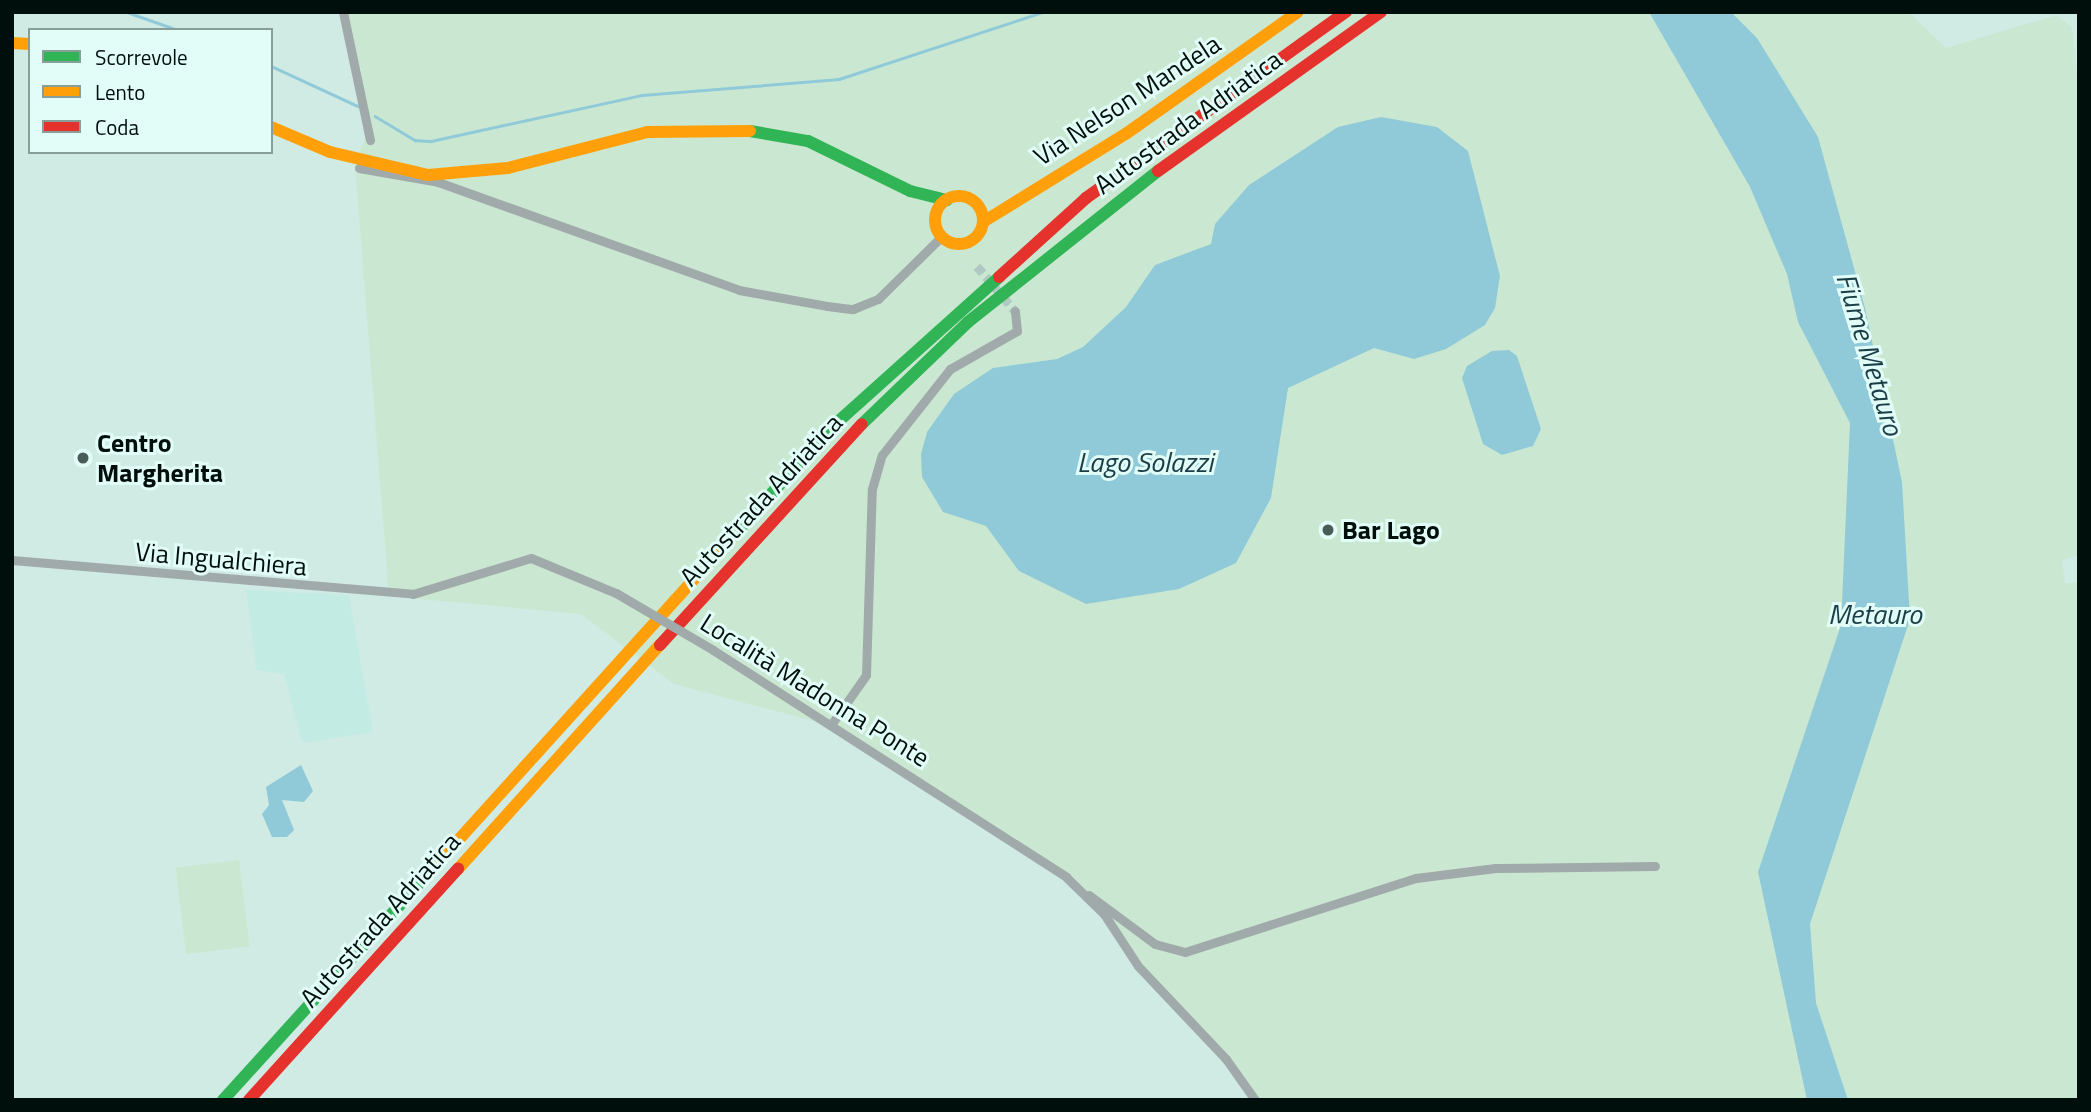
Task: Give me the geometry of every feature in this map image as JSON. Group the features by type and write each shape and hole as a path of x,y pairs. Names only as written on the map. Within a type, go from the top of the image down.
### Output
{"main road":[{"name":"Via Nelson Mandela","path":"983,222 1013,198 1127,133 1298,12"},
{"name":"Autostrada Adriatica","path":"223,1100 831,428 1086,198 1346,12"},
{"name":"Autostrada Adriatica","path":"249,1100 878,408 968,322 1097,215 1381,12"},
{"path":"273,128 330,152 428,175 508,168 646,132 734,128 808,141 910,191 947,200 974,202 983,222 964,244 942,237 935,219 910,191"},
{"name":"Via Nelson Mandela","path":"974,202 1013,198"},
{"path":"935,219 947,200"}],"street":[{"path":"342,12 370,141"},
{"path":"359,169 438,182 739,290 827,306 853,309 878,299 942,237"},
{"path":"833,722 866,676 872,489 882,455 950,369 1017,331 1015,311"},
{"name":"Località Madonna Ponte","path":"426,593 531,558 615,593 833,722 1156,944 1185,952 1416,878 1495,868 1655,866"},
{"name":"Via Ingualchiera","path":"12,561 426,593"},
{"name":"Località Madonna Ponte","path":"1087,895 1138,966 1255,1100"}],"shaded area":[{"path":"344,12 1909,12 1946,48 2057,15 2072,28 2079,94 2079,555 2062,560 2065,583 2079,583 2079,1100 1258,1100 1175,1011 1077,884 836,727 674,684 581,614 389,596 355,166 367,133 361,70"},
{"path":"246,590 349,595 373,732 302,743 284,674 257,670"},
{"path":"239,860 250,946 186,954 175,868"}],"water":[{"name":"Metauro","path":"1649,12 1731,12 1757,38 1818,137 1865,308 1902,482 1910,619 1810,924 1816,1003 1848,1100 1807,1100 1758,872 1841,625 1850,423 1798,322 1787,274 1750,187"},
{"name":"Lago Solazzi","path":"1381,117 1437,127 1468,151 1500,276 1495,308 1485,325 1446,349 1414,359 1374,348 1288,388 1271,498 1236,563 1179,589 1086,604 1019,571 986,526 943,512 922,477 921,454 927,432 954,394 993,368 1057,359 1083,347 1126,307 1155,265 1211,244 1215,224 1249,185 1338,127"},
{"path":"1509,350 1517,356 1541,429 1533,446 1502,455 1483,444 1462,378 1467,366 1492,351"},
{"path":"301,765 313,791 304,802 282,800 294,830 287,837 272,837 262,814 269,805 266,787"}],"waterway":[{"path":"127,12 172,28"},
{"path":"375,116 415,140 431,141 642,95 839,79 1043,12"},
{"path":"273,67 358,106"}],"tunnel":[{"path":"977,266 1015,311"}],"traffic: fast":[{"path":"750,131 808,141 910,191 947,200"},
{"path":"862,424 968,322 1158,171"},
{"path":"733,536 831,428 999,277"},
{"path":"223,1100 434,867"}],"traffic: slow":[{"path":"983,222 1127,133 1298,12"},
{"path":"12,43 28,44"},
{"path":"273,128 330,152 428,175 508,168 647,132 750,131"},
{"path":"959,196 976,203 983,220 976,237 959,244 942,237 935,220 942,203 959,196"},
{"path":"434,867 733,536"},
{"path":"458,869 660,645"}],"traffic: jam":[{"path":"999,277 1086,198 1346,12"},
{"path":"1158,171 1381,12"},
{"path":"660,645 862,424"},
{"path":"249,1100 458,869"}],"place":[{"name":"Centro Margherita","path":"83,458"},
{"name":"Bar Lago","path":"1328,530"}],"water label":[{"name":"Fiume Metauro","path":"1870,354"}]}
